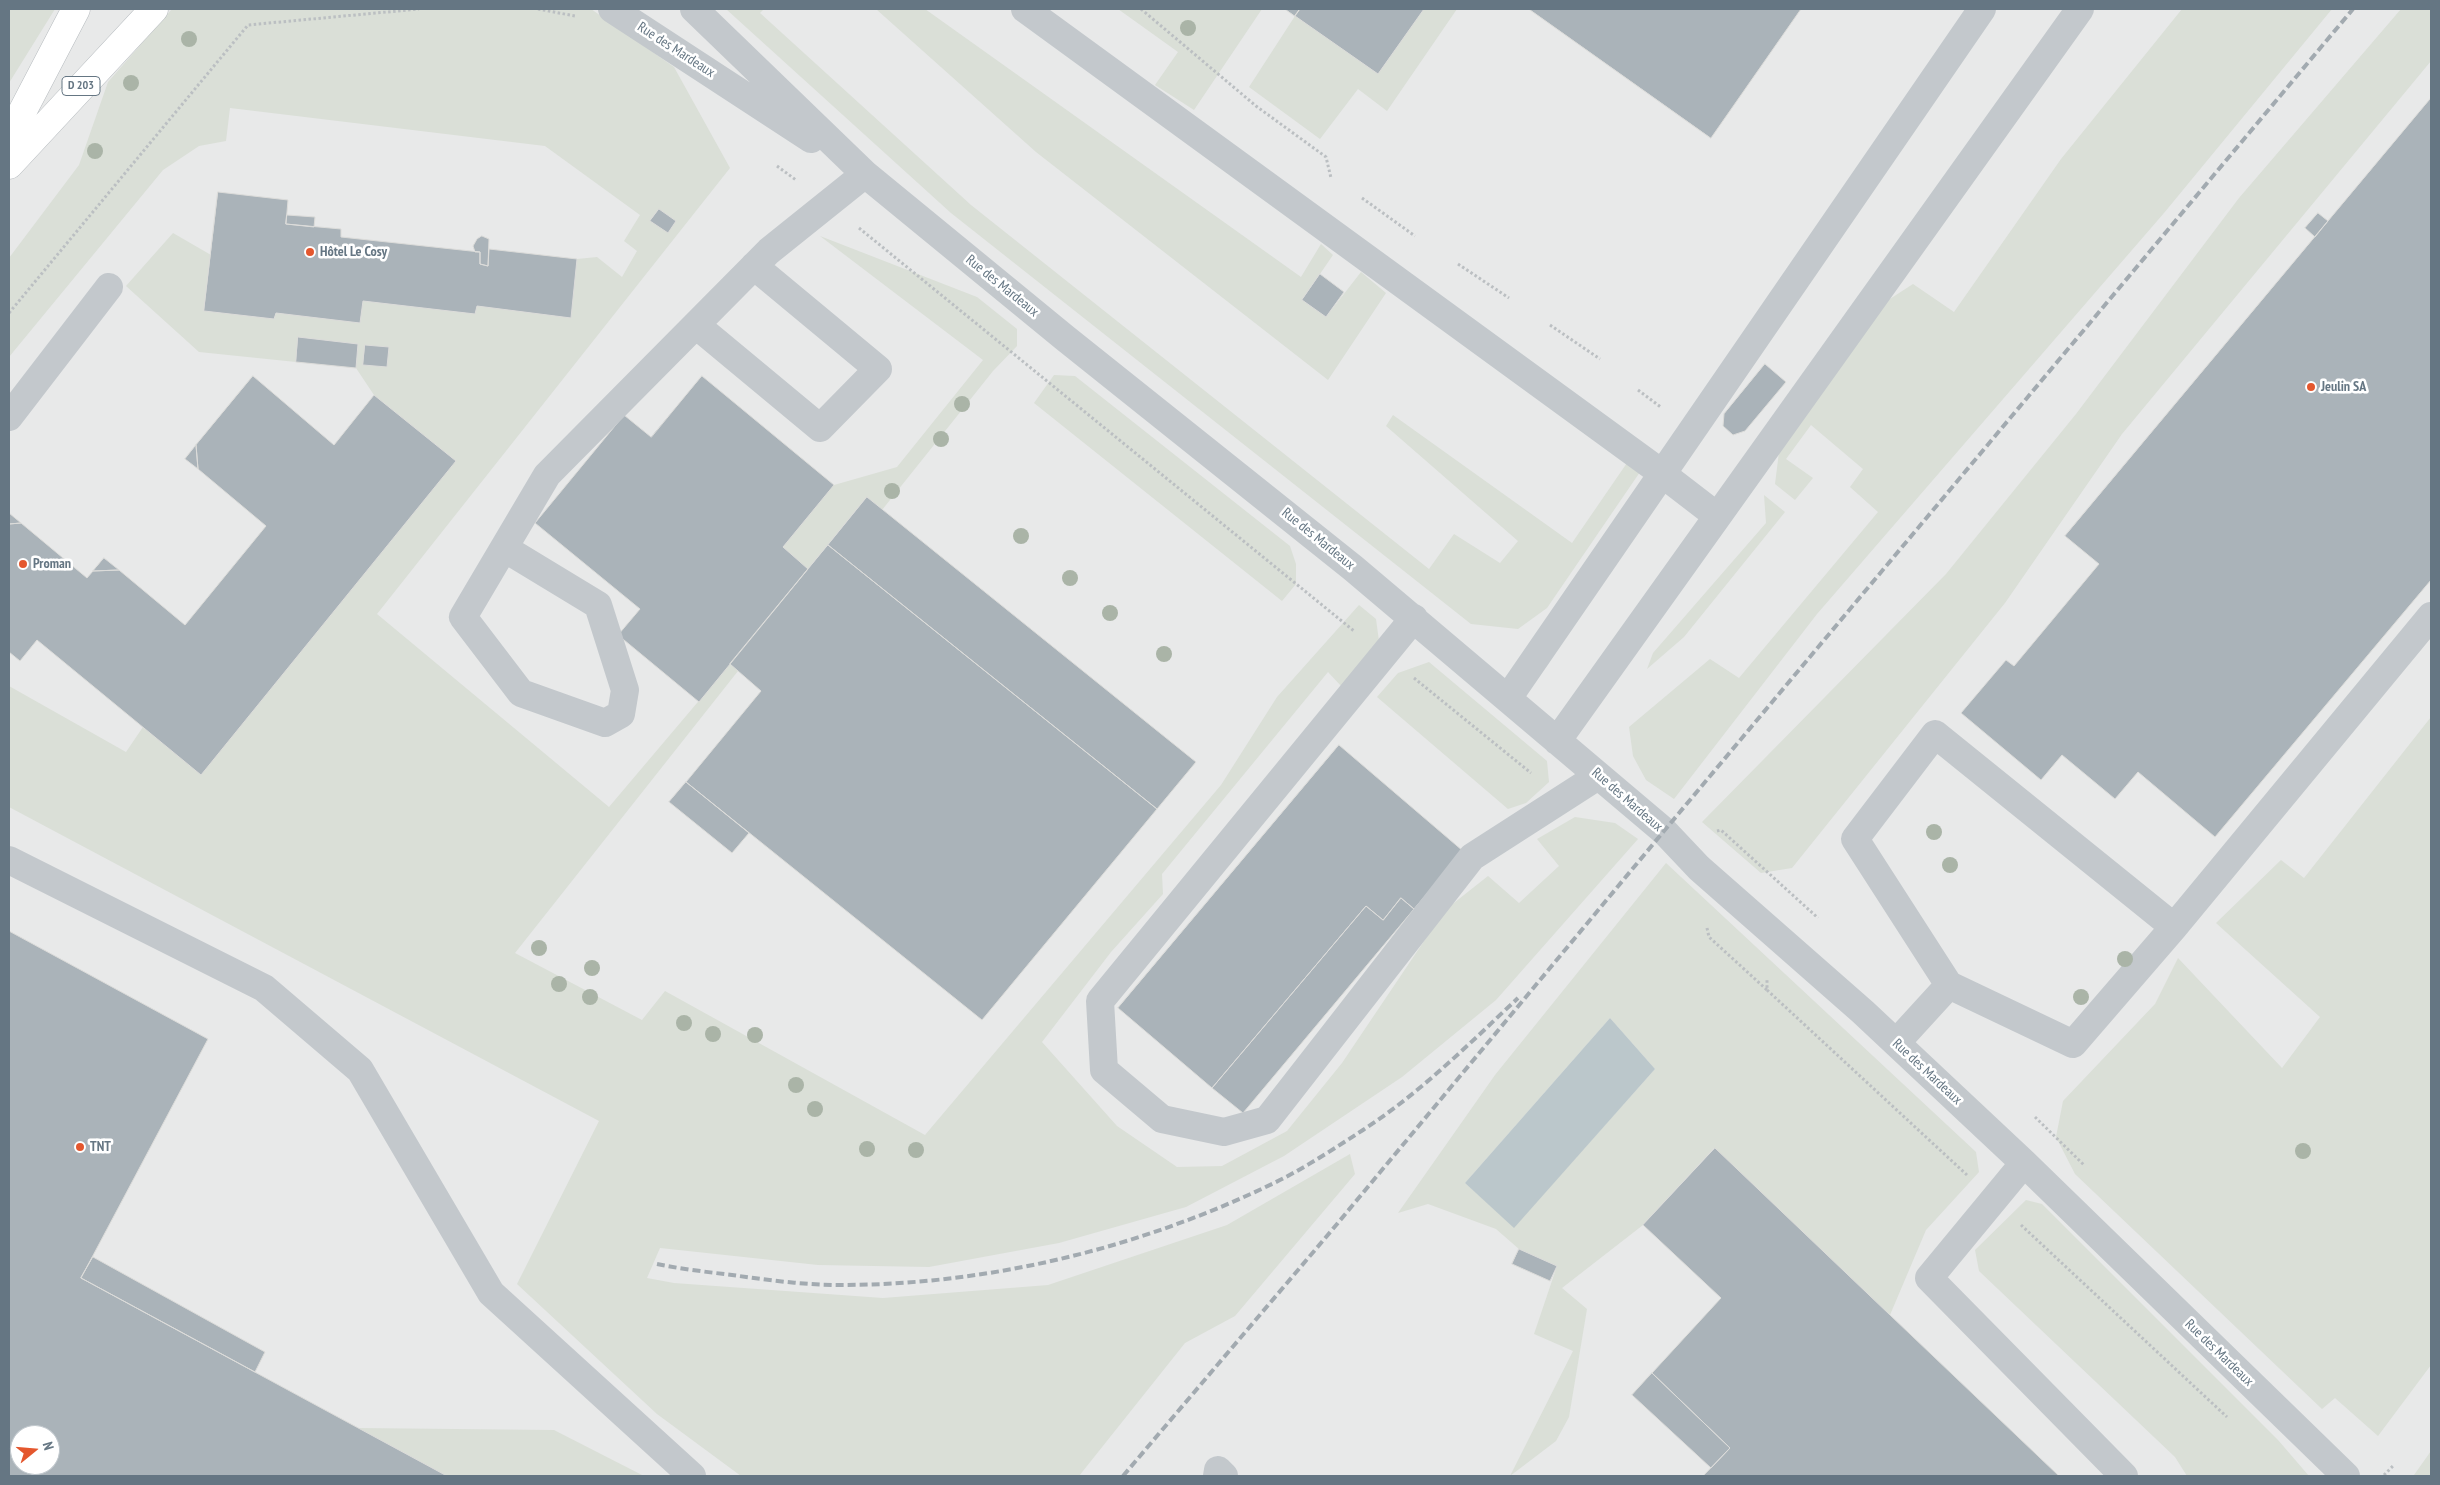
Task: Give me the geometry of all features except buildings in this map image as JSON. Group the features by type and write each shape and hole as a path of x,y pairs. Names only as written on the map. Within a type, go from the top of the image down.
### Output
{"main road":[{"name":"D 203","path":"9,137 76,9"},
{"name":"D 203","path":"9,165 154,9"}],"street":[{"name":"Rue des Mardeaux","path":"612,9 865,174"},
{"name":"Rue des Mardeaux","path":"694,9 865,174 1065,338 1271,501 1414,618 1664,831 1699,868 1788,944 2024,1163 2346,1476"},
{"path":"1025,9 1662,473 1717,516"},
{"path":"1508,698 1982,9"},
{"path":"1557,740 2080,9"},
{"path":"504,548 598,604 625,690 621,714 605,722 521,693 463,616 547,475 769,251 865,174"},
{"path":"696,325 820,428 878,369 754,266"},
{"path":"9,417 109,287"},
{"path":"2174,927 1935,734 1855,839 1949,985 2073,1044 2174,927 2431,616"},
{"path":"1414,618 1100,1001 1104,1070 1162,1119 1224,1132 1267,1120 1472,857 1598,776"},
{"path":"9,860 264,988 360,1070 491,1293 692,1476"},
{"path":"1896,1043 1949,985"},
{"path":"2024,1163 1929,1278 2124,1476"},
{"path":"1216,1476 1218,1470 1224,1476"}],"path":[{"path":"9,313 248,25 419,9"},
{"path":"538,9 577,16"},
{"path":"1141,9 1256,106 1326,157 1331,178"},
{"path":"773,163 828,204 1564,798"},
{"path":"1362,198 1415,236"},
{"path":"1458,264 1509,298"},
{"path":"1550,325 1600,359"},
{"path":"1767,990 2232,1422"},
{"path":"2384,1476 2394,1465"}],"shaded area":[{"path":"9,9 2431,9 2431,1476 9,1476"},
{"path":"9,9 55,9 9,83"},
{"path":"172,9 591,9 674,67 730,168 377,614 609,807 730,664 738,671 515,953 642,1020 665,991 925,1135 1221,785 1277,697 1359,605 1376,619 1379,641 1342,687 1328,672 1162,874 1163,894 1111,952 1042,1042 1117,1126 1177,1167 1222,1166 1287,1131 1342,1063 1445,910 1488,876 1519,903 1559,866 1537,839 1575,817 1615,823 1638,839 1496,1000 1402,1077 1284,1156 1186,1207 1059,1243 929,1267 818,1265 660,1248 647,1278 674,1283 883,1298 1048,1285 1227,1225 1350,1154 1355,1174 1235,1316 1185,1343 1079,1476 741,1476 657,1414 517,1284 599,1121 9,807 9,686 126,752 143,727 455,461 374,395 356,368 358,344 299,337 296,362 199,352 126,286 173,233 211,255 205,311 274,319 276,313 360,323 363,301 475,314 477,306 571,318 577,259 597,257 622,277 637,251 624,241 640,215 545,146 230,108 226,141 199,146 163,170 9,357 9,258 79,165 108,82"},
{"path":"726,9 764,9 760,13 971,205 1429,569 1454,534 1500,563 1518,541 1386,426 1393,415 1572,543 1629,460 1640,472 1547,608 1518,629 1471,624 951,213"},
{"path":"876,9 925,9 1301,277 1321,244 1333,255 1302,300 1326,317 1361,272 1386,293 1328,380 1036,152"},
{"path":"1118,9 1262,9 1194,110 1155,85 1178,52"},
{"path":"1424,9 1457,9 1387,111 1358,89 1320,139 1249,87 1295,16 1378,74"},
{"path":"2182,9 2332,9 2164,213 1817,614 1674,799 1646,780 1633,756 1629,727 1710,659 1739,678 1878,512 1850,487 1863,469 1811,425 1786,459 1813,478 1795,500 1775,484 1779,452 1879,306 1913,284 1954,312 2061,159"},
{"path":"2401,9 2431,9 2431,61 2122,434 2005,603 1792,868 1761,873 1702,822 1946,574 2076,414 2239,198"},
{"path":"820,236 977,297 1017,329 1017,346 993,371 882,510 867,497 808,569 783,547 834,485 897,467 983,360"},
{"path":"1054,375 1075,376 1290,546 1296,564 1296,584 1282,601 1034,403"},
{"path":"1764,495 1785,512 1684,637 1647,669 1653,653 1766,523"},
{"path":"1429,662 1547,761 1549,782 1526,803 1508,809 1377,697 1398,673"},
{"path":"2431,717 2431,1365 2378,1436 2335,1398 2322,1409 2075,1174 2056,1137 2063,1101 2155,1004 2178,958 2282,1068 2320,1017 2216,923 2281,860 2304,878"},
{"path":"1666,863 1976,1152 1979,1172 1926,1230 1890,1315 1714,1148 1643,1225 1562,1288 1587,1309 1569,1417 1556,1441 1510,1476 1573,1351 1534,1334 1557,1266 1519,1249 1496,1229 1428,1204 1398,1213 1495,1075","holes":["1610,1018 1655,1069 1514,1227 1465,1183"]},
{"path":"1610,1018 1655,1069 1514,1228 1465,1183"},
{"path":"2026,1200 2042,1204 2278,1440 2309,1476 2187,1476 2175,1457 1979,1271 1975,1250"},
{"path":"358,1428 554,1430 644,1476 447,1476"},
{"path":"2431,1451 2431,1476 2414,1475"}],"railway":[{"path":"1123,1476 1332,1230 2353,9"},
{"path":"657,1264 799,1283 826,1285 896,1283 952,1278 1007,1270 1117,1244 1223,1206 1274,1183 1320,1158 1384,1116 1424,1084 1518,998"}],"place":[{"name":"Hôtel Le Cosy","path":"310,252"},
{"name":"Jeulin SA","path":"2311,387"},
{"name":"Proman","path":"23,564"},
{"name":"TNT","path":"80,1147"}]}
